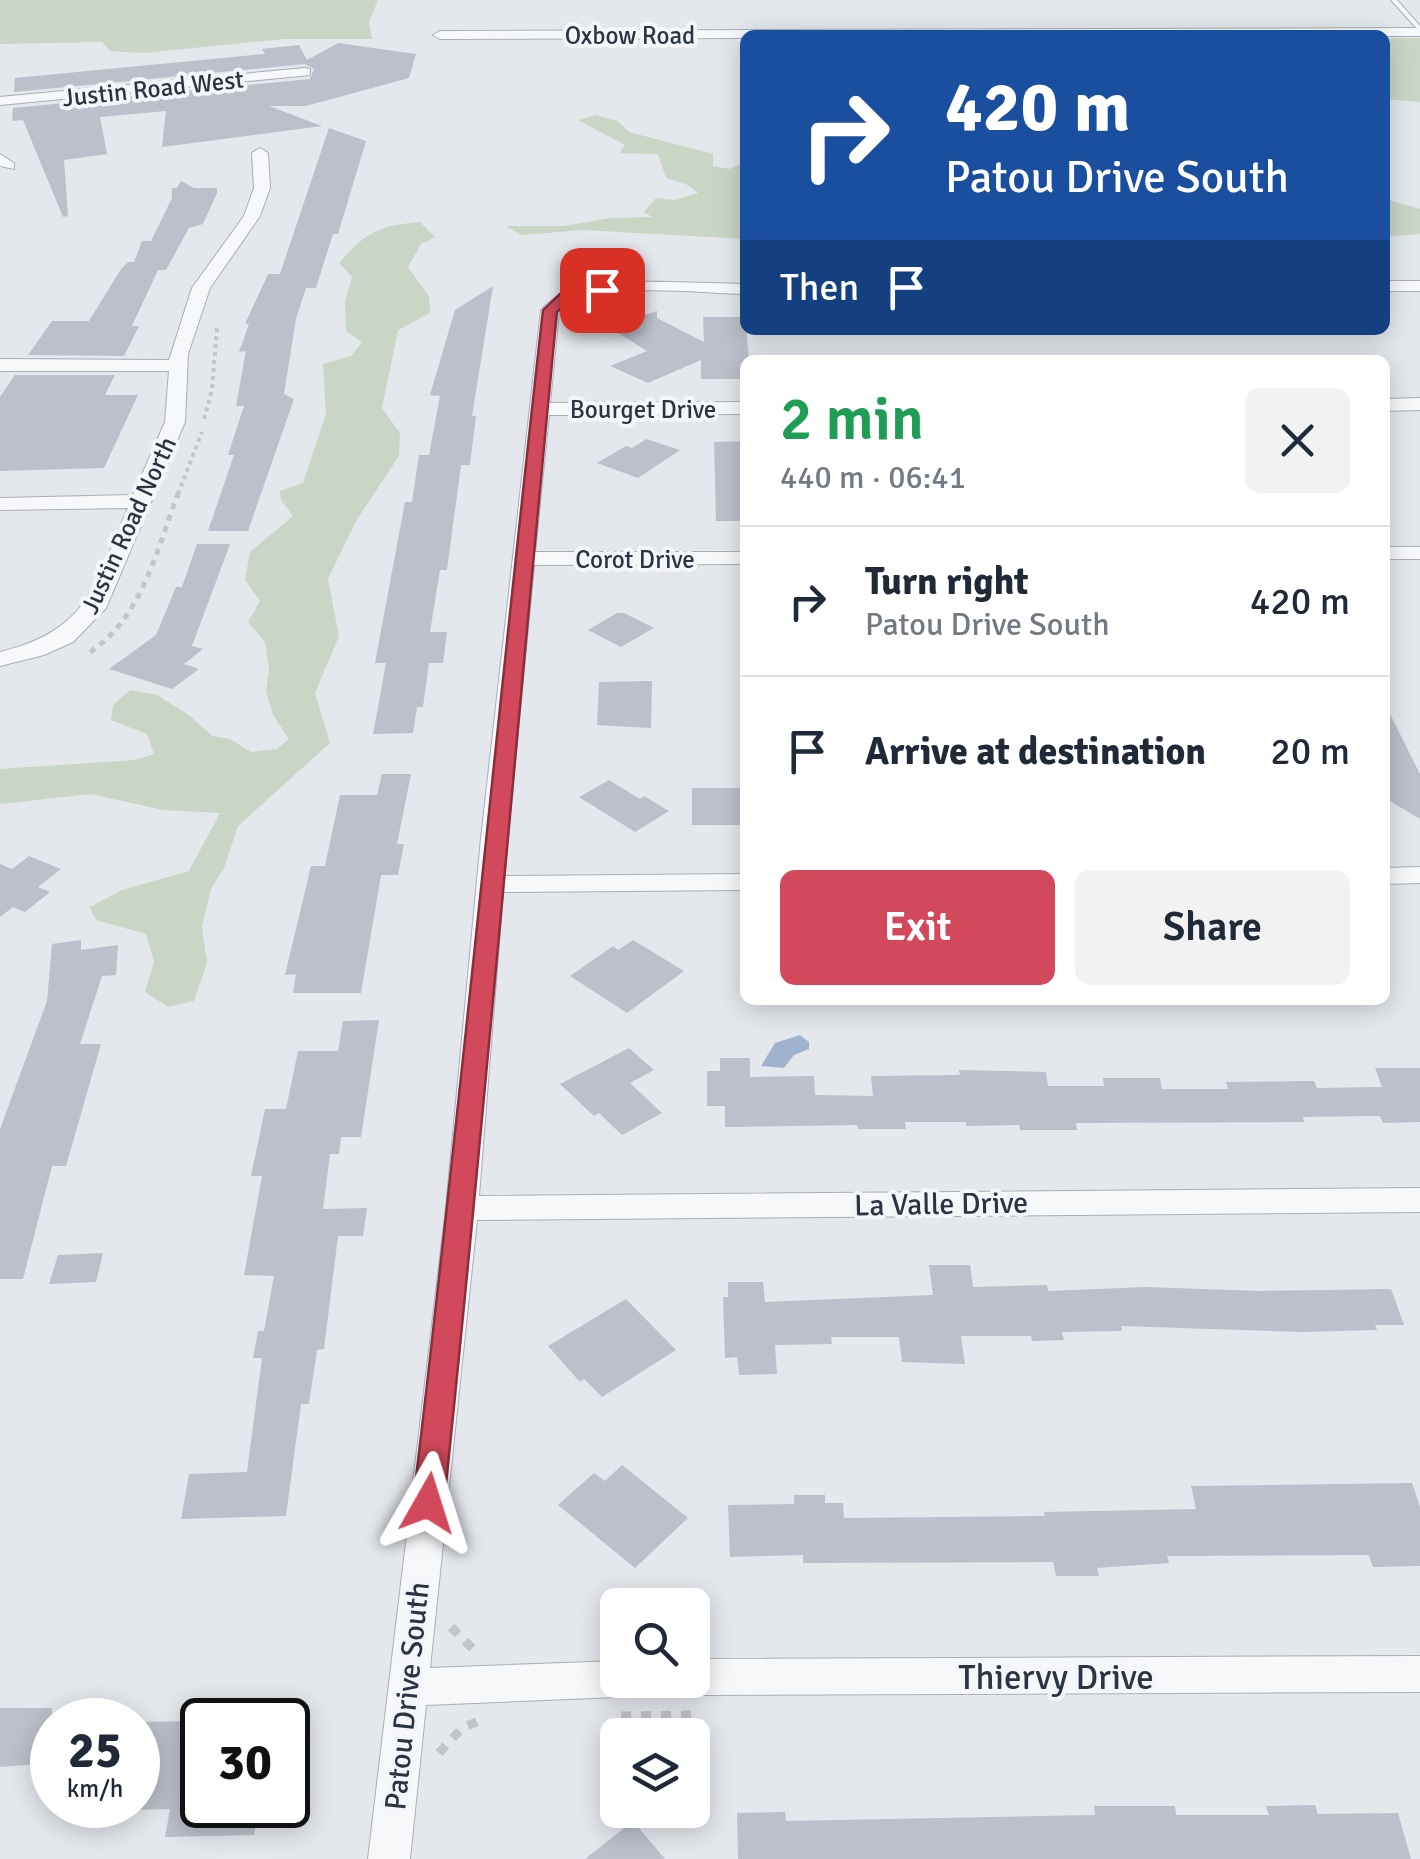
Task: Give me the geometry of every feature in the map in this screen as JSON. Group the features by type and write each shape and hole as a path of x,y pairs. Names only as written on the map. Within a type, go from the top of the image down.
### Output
{"street":[{"name":"Oxbow Road","path":"1390,31 1420,31"},
{"name":"Oxbow Road","path":"440,35 740,34"},
{"name":"Justin Road West","path":"0,101 305,72"},
{"name":"Justin Road North","path":"0,660 36,650 65,636 90,616 175,422 179,354 201,288 252,216 262,188 260,153"},
{"path":"1390,286 1420,286"},
{"name":"Patou Drive South","path":"389,1859 462,1208 550,310 556,302 576,293 602,290 740,289"},
{"path":"0,365 180,366"},
{"path":"1390,405 1420,404"},
{"name":"Bourget Drive","path":"542,409 740,408"},
{"path":"0,504 142,501"},
{"path":"1390,553 1420,553"},
{"name":"Corot Drive","path":"524,559 740,558"},
{"path":"1390,876 1420,875"},
{"path":"492,884 740,882"},
{"name":"La Valle Drive","path":"462,1208 1420,1200"},
{"name":"Thiervy Drive","path":"710,1677 1420,1674"},
{"path":"408,1687 600,1681"}],"lane":[{"path":"1394,0 1420,31"}],"path":[{"path":"600,1716 720,1715"},
{"path":"430,1770 438,1754 462,1728 489,1719"}],"green space":[{"path":"0,0 378,0 369,22 372,39 285,39 143,53 110,51 102,42 0,44"},
{"path":"1390,38 1420,38 1420,102 1390,99"},
{"path":"595,115 618,121 629,132 713,154 713,166 729,169 740,164 740,239 583,230 522,235 506,226 564,226 610,218 652,217 644,212 656,198 674,200 698,193 686,184 666,178 658,154 620,153 625,145 578,120"},
{"path":"1390,200 1420,209 1420,234 1390,237"},
{"path":"420,222 435,237 421,244 408,267 429,296 430,313 398,330 382,408 400,433 399,456 356,521 328,579 339,636 315,693 330,743 238,826 224,868 211,889 202,927 207,963 194,1001 168,1007 145,992 154,962 146,934 96,920 90,907 122,890 189,871 220,813 163,810 91,794 0,804 0,769 135,760 154,754 147,734 111,720 113,705 130,690 157,695 189,715 212,736 230,739 251,752 277,749 289,739 273,715 266,691 269,670 265,642 248,622 260,601 245,580 250,552 293,516 281,500 280,491 303,483 326,414 323,364 351,356 362,342 346,331 345,301 352,277 339,263 375,232"}],"water":[{"path":"800,1035 809,1042 809,1049 794,1055 784,1068 761,1066 775,1043"}],"building":[{"path":"338,43 416,54 409,78 306,106 269,106 322,126 162,147 166,111 100,117 107,154 64,160 68,216 63,217 23,120 12,121 13,108 310,79 314,69 305,64 14,92 15,78 265,54 262,49 299,45 307,60"},
{"path":"329,128 366,141 338,234 333,234 316,288 306,288 296,319 284,394 294,399 248,531 208,531 234,455 228,455 244,406 236,406 246,351 239,352 249,324 245,324 268,274 280,274"},
{"path":"181,181 194,188 217,188 217,193 203,224 189,228 166,270 158,270 132,326 139,326 124,356 28,355 52,321 89,321 121,269 134,262 142,241 151,241 172,198 172,188 177,188"},
{"path":"493,286 472,416 476,416 470,465 461,465 447,570 440,570 430,632 447,632 443,663 429,663 423,707 417,707 413,733 373,734 386,663 375,663 405,502 412,502 419,455 429,455 440,396 430,395 455,310"},
{"path":"657,311 657,318 704,342 703,317 740,317 740,335 747,335 749,355 740,355 740,379 701,379 701,360 648,383 610,366 647,351 607,326"},
{"path":"15,375 115,375 105,395 138,395 104,468 0,471 0,397"},
{"path":"646,439 680,450 638,478 597,463 626,446 632,448"},
{"path":"740,441 740,521 716,521 714,442"},
{"path":"197,544 230,544 192,646 203,649 184,664 199,669 172,689 109,669 156,635 176,587 182,587"},
{"path":"617,613 654,628 621,647 588,630"},
{"path":"652,681 651,728 597,725 599,682"},
{"path":"1390,714 1420,774 1420,819 1390,801"},
{"path":"382,774 411,774 397,844 404,844 398,875 381,875 361,993 293,993 296,974 285,975 311,866 325,866 340,795 377,795"},
{"path":"609,780 669,811 635,832 579,797"},
{"path":"692,788 740,788 740,825 692,825"},
{"path":"29,856 61,869 38,887 50,892 25,912 13,907 0,917 0,864 12,869"},
{"path":"81,940 81,950 118,945 116,975 102,976 80,1044 101,1044 66,1166 52,1166 23,1279 0,1279 0,1129 47,1001 52,944"},
{"path":"633,940 684,971 627,1013 570,976 613,946 618,950"},
{"path":"379,1020 361,1137 341,1137 339,1154 330,1154 323,1209 367,1208 363,1236 338,1236 324,1349 317,1350 309,1404 301,1404 286,1516 181,1519 189,1474 247,1472 262,1358 253,1358 258,1331 264,1331 274,1276 244,1275 262,1176 251,1176 265,1109 286,1109 298,1051 338,1051 343,1021"},
{"path":"629,1048 654,1070 630,1083 662,1113 622,1135 599,1113 594,1116 560,1084"},
{"path":"720,1058 750,1058 750,1077 814,1076 815,1095 873,1096 871,1076 960,1075 959,1070 1046,1072 1048,1086 1104,1086 1103,1078 1160,1078 1162,1089 1228,1089 1226,1082 1314,1081 1317,1088 1382,1087 1375,1068 1420,1068 1420,1122 1383,1123 1380,1116 1373,1116 1303,1117 1304,1122 1076,1123 1077,1130 1020,1130 1019,1125 966,1126 966,1122 905,1122 906,1129 858,1129 857,1125 725,1127 725,1106 707,1106 707,1071 720,1071"},
{"path":"103,1253 96,1282 49,1284 58,1255"},
{"path":"929,1265 970,1265 973,1287 1047,1285 1048,1291 1146,1287 1259,1291 1391,1289 1404,1325 1375,1325 1377,1330 1301,1332 1121,1326 1122,1331 1062,1332 1064,1340 1032,1341 1031,1336 961,1336 965,1364 902,1362 899,1337 831,1337 832,1344 775,1345 777,1374 739,1375 737,1357 725,1358 723,1297 728,1297 728,1282 763,1282 765,1302 933,1295"},
{"path":"626,1299 676,1350 602,1397 584,1379 580,1382 548,1346"},
{"path":"622,1465 688,1518 635,1568 558,1505 594,1473 605,1481"},
{"path":"1412,1483 1420,1507 1420,1566 1373,1567 1369,1555 1167,1556 1169,1563 1097,1568 1099,1576 1056,1576 1053,1562 803,1563 803,1555 730,1557 728,1505 794,1504 794,1495 825,1495 825,1503 843,1503 844,1518 1045,1516 1044,1512 1196,1509 1191,1486"},
{"path":"0,1708 30,1708 30,1765 0,1767"},
{"path":"180,1721 180,1828 255,1828 254,1835 165,1837 170,1809 160,1809 160,1722"},
{"path":"1315,1805 1318,1814 1398,1813 1411,1859 738,1859 737,1813 785,1812 786,1821 1095,1815 1094,1806 1175,1806 1176,1815 1269,1815 1266,1806"},
{"path":"624,1828 639,1828 665,1859 585,1859"}],"route":[{"path":"428,1503 462,1208 494,838 550,310 556,302 576,293 602,290"}]}
